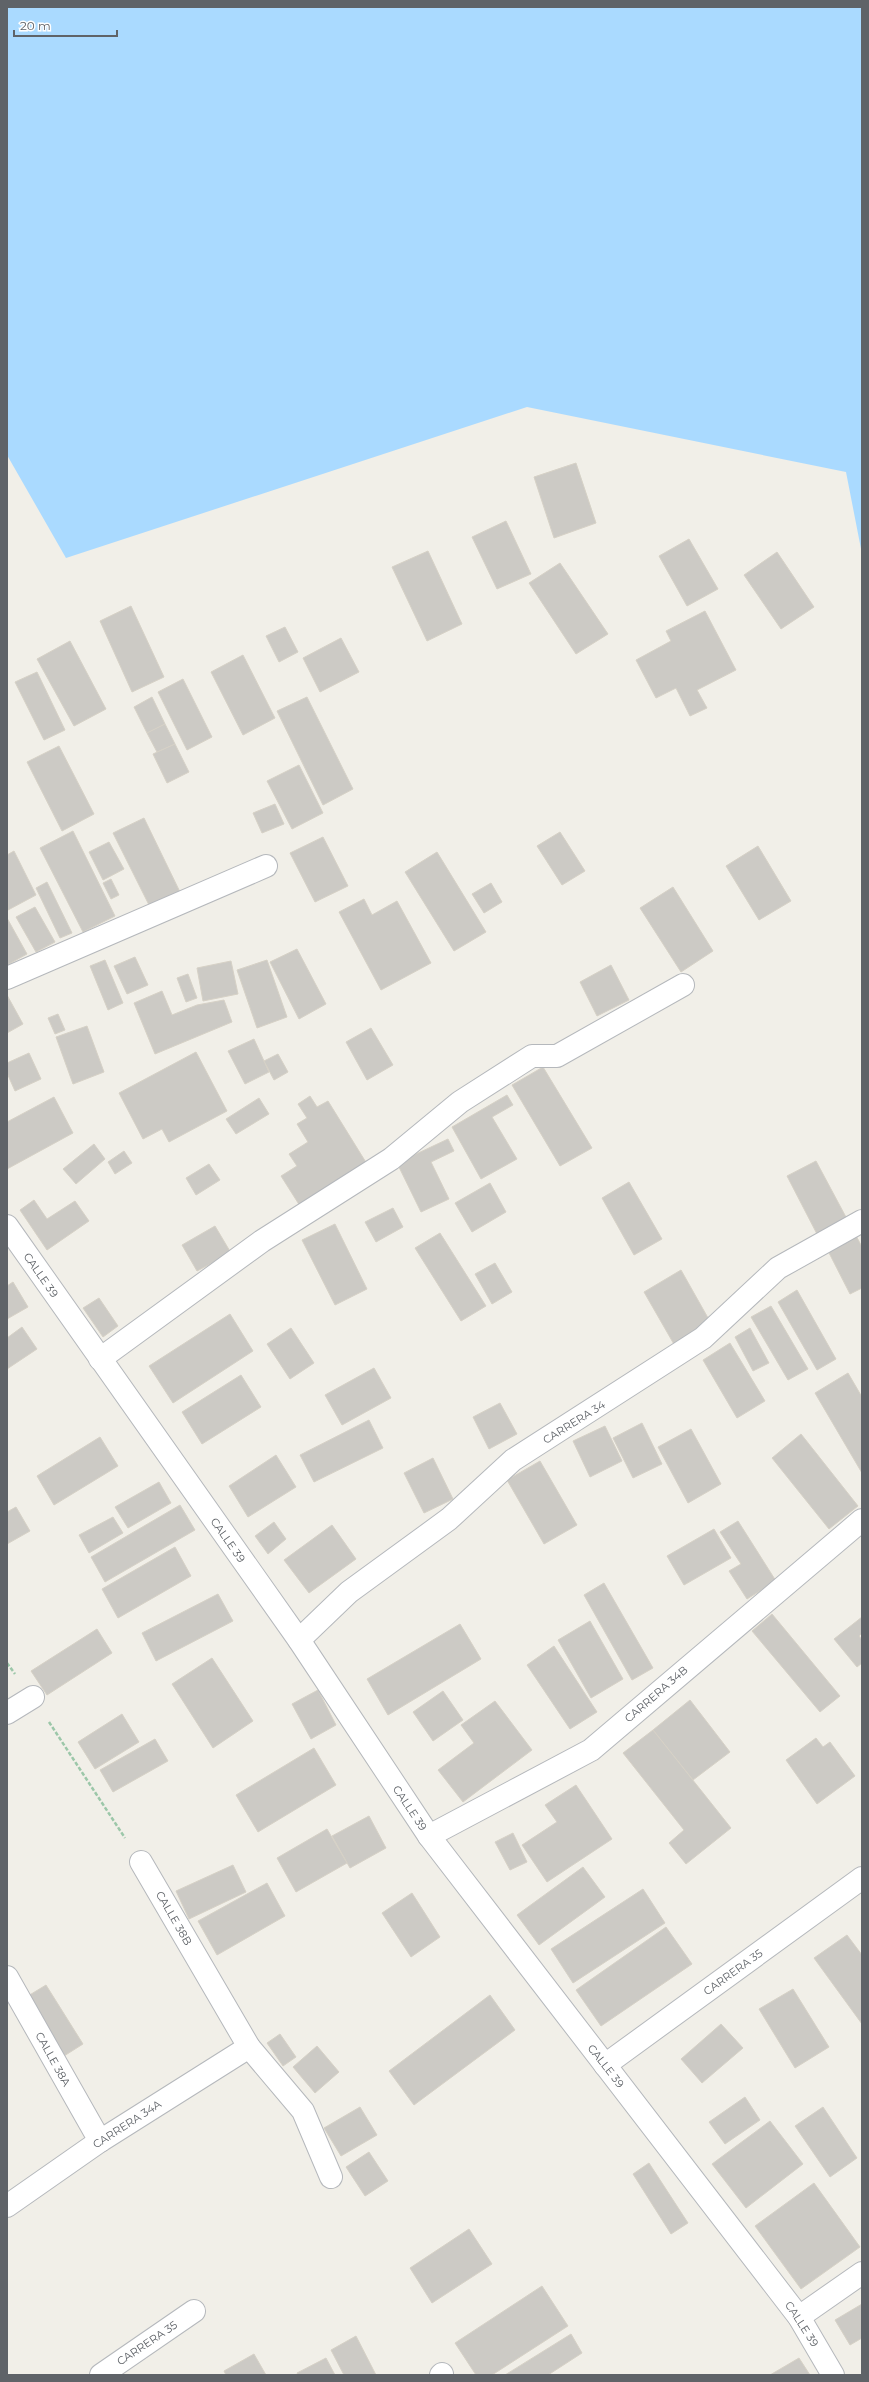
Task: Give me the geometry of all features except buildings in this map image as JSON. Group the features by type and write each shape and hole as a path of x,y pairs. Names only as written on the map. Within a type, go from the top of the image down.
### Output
{"street":[{"path":"7,978 266,866"},
{"path":"100,1359 262,1241 391,1159 460,1102 518,1064 532,1056 557,1056 683,985"},
{"name":"CARRERA 34","path":"299,1640 349,1592 449,1519 513,1460 703,1338 778,1268 862,1221"},
{"name":"CALLE 39","path":"7,1226 299,1640 429,1836 800,2317 833,2375"},
{"name":"CARRERA 34B","path":"429,1836 591,1750 862,1520"},
{"path":"7,1713 33,1697"},
{"name":"CALLE 38B","path":"141,1862 249,2046 303,2112 331,2177"},
{"name":"CARRERA 35","path":"605,2065 862,1878"},
{"name":"CALLE 38A","path":"7,1978 100,2141"},
{"name":"CARRERA 34A","path":"7,2206 100,2141 249,2046"},
{"path":"800,2317 862,2273"},
{"name":"CARRERA 35","path":"100,2375 194,2311"}],"path":[{"path":"7,1664 33,1697 141,1862"}],"water":[{"path":"7,7 862,7 862,554 846,472 527,407 66,558 7,455"}]}
